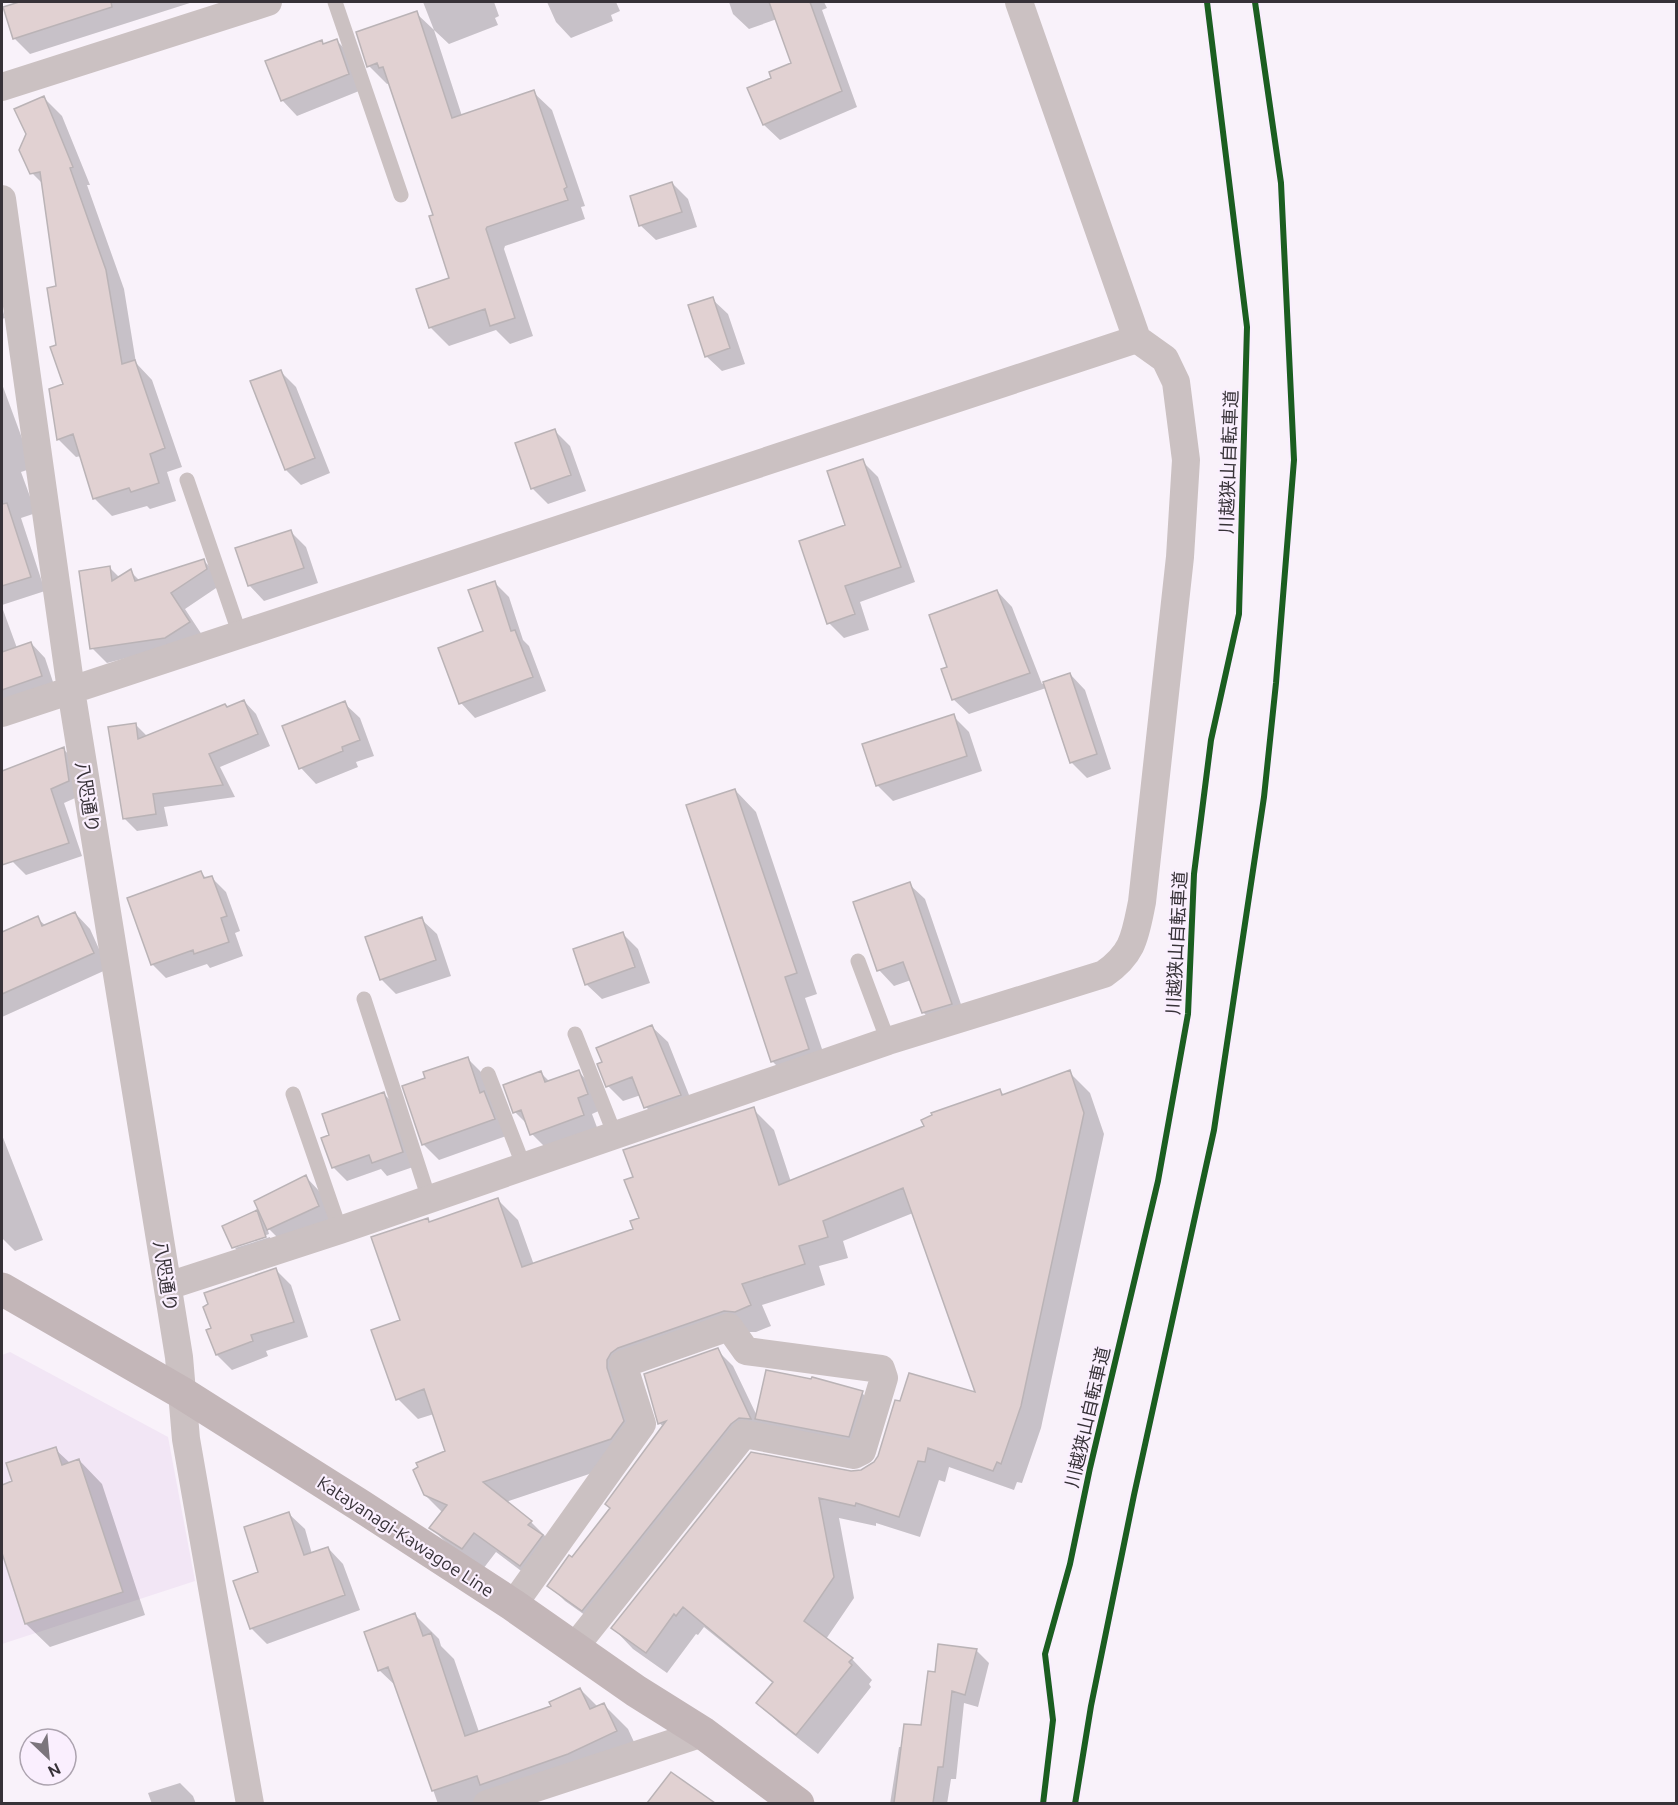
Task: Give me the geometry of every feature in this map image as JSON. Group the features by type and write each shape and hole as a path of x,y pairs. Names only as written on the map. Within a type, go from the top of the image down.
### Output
{"main road":[{"name":"Katayanagi-Kawagoe Line","path":"2,1289 182,1393 513,1605 636,1691 703,1733 798,1803"}],"street":[{"path":"2,87 268,2"},
{"path":"168,1286 340,1230 888,1041 1104,974 1118,964 1132,945 1142,902 1150,832 1180,557 1186,460 1176,382 1165,359 1137,339 1019,2"},
{"name":"八咫通り","path":"2,199 71,690 179,1357 186,1440 250,1803"},
{"path":"2,713 1137,339"},
{"path":"513,1605 642,1424 623,1364 729,1327 746,1351 881,1369 884,1378 862,1451 854,1455 744,1434 573,1648"},
{"path":"487,1803 703,1733"}],"lane":[{"path":"335,2 400,195"},
{"path":"187,480 240,635"},
{"path":"858,961 888,1041"},
{"path":"364,999 429,1198"},
{"path":"575,1034 615,1135"},
{"path":"488,1074 524,1167"},
{"path":"293,1094 340,1230"}],"shaded area":[{"path":"10,1352 168,1437 195,1581 2,1644 2,1355"}],"building":[{"path":"19,2 111,2 112,7 13,39 3,7"},
{"path":"769,2 810,2 842,91 763,125 747,88 771,78 769,72 791,63"},
{"path":"417,11 452,118 534,90 567,187 564,189 568,200 487,227 515,318 490,326 485,309 429,328 416,289 449,278 429,216 433,215 383,67 379,68 377,63 367,67 356,32"},
{"path":"337,39 349,74 281,101 265,61 322,40 323,44"},
{"path":"44,96 73,167 70,168 106,270 122,364 135,360 165,448 150,454 159,483 131,492 129,488 93,499 73,434 57,440 49,389 63,384 50,347 56,345 47,288 56,286 40,172 30,174 19,150 26,134 14,109"},
{"path":"672,182 682,212 639,226 630,196"},
{"path":"713,297 730,348 705,357 688,305"},
{"path":"281,370 315,458 285,470 250,381"},
{"path":"555,429 571,475 531,489 515,443"},
{"path":"863,459 901,567 845,586 855,614 827,624 799,541 845,525 827,471"},
{"path":"7,503 31,577 2,586 2,504"},
{"path":"291,530 304,568 248,586 235,548"},
{"path":"204,559 207,569 171,593 190,622 165,638 90,649 79,571 110,566 112,581 131,569 135,581"},
{"path":"495,581 511,631 515,630 533,677 459,704 438,648 483,631 468,590"},
{"path":"997,590 1030,673 952,700 941,669 947,667 929,615"},
{"path":"31,642 42,676 2,690 2,652"},
{"path":"1070,673 1097,754 1070,763 1043,682"},
{"path":"244,700 258,734 209,754 223,785 153,794 156,814 123,819 108,727 136,723 138,739 225,704 227,707"},
{"path":"345,701 360,740 342,747 343,751 299,769 282,726"},
{"path":"954,714 967,756 876,786 862,744"},
{"path":"64,747 69,781 51,789 69,843 2,865 2,771"},
{"path":"735,789 797,973 785,977 809,1049 771,1062 686,805"},
{"path":"201,871 204,878 212,876 227,916 221,918 229,942 194,954 193,950 151,965 127,898"},
{"path":"910,882 952,1004 922,1013 903,962 877,971 853,902"},
{"path":"75,912 94,953 2,994 2,932 38,916 42,926"},
{"path":"422,917 436,960 380,980 365,937"},
{"path":"623,932 635,967 585,985 573,949"},
{"path":"652,1025 681,1095 644,1108 632,1077 606,1087 597,1064 602,1062 596,1048"},
{"path":"468,1057 480,1093 484,1091 495,1119 422,1145 402,1086 425,1078 423,1072"},
{"path":"579,1070 588,1094 578,1098 584,1115 530,1135 521,1110 513,1113 503,1085 541,1071 545,1082"},
{"path":"1070,1070 1084,1113 1021,1406 1001,1464 997,1462 993,1471 928,1448 925,1462 918,1461 899,1517 856,1503 855,1506 819,1498 834,1577 804,1621 853,1658 849,1662 852,1665 796,1735 756,1703 773,1682 683,1607 676,1616 674,1614 646,1653 611,1628 751,1452 851,1471 861,1470 874,1462 878,1456 895,1400 900,1401 909,1373 975,1392 903,1188 823,1221 828,1237 799,1246 805,1264 742,1284 751,1305 735,1312 724,1311 618,1348 611,1353 607,1360 607,1368 624,1421 611,1439 483,1482 532,1521 528,1525 543,1535 520,1566 474,1533 462,1549 429,1528 447,1505 424,1495 413,1470 418,1467 416,1463 445,1451 424,1389 396,1400 371,1330 400,1320 371,1237 428,1218 429,1222 498,1198 522,1267 633,1229 630,1221 639,1218 624,1180 633,1177 623,1150 754,1107 779,1185 924,1126 921,1120 932,1115 931,1113 1000,1089 1002,1095"},
{"path":"384,1092 403,1152 372,1163 369,1155 332,1168 321,1138 329,1135 322,1114"},
{"path":"306,1175 319,1206 267,1230 254,1201"},
{"path":"257,1210 266,1237 232,1248 222,1226"},
{"path":"276,1268 294,1322 251,1335 253,1341 216,1355 206,1330 211,1328 203,1307 208,1304 204,1293"},
{"path":"718,1348 751,1419 739,1418 731,1424 582,1611 547,1586 569,1555 572,1557 610,1508 605,1504 666,1421 658,1424 644,1374"},
{"path":"766,1370 811,1379 812,1377 863,1391 849,1437 755,1419"},
{"path":"56,1447 62,1465 79,1459 123,1592 25,1624 2,1553 2,1485 12,1481 6,1463"},
{"path":"289,1512 304,1555 328,1547 345,1595 250,1629 233,1581 258,1572 244,1527"},
{"path":"415,1613 423,1636 431,1633 465,1736 551,1706 549,1702 580,1688 590,1709 604,1703 617,1731 568,1754 480,1785 477,1776 432,1791 388,1667 378,1671 364,1632"},
{"path":"938,1644 977,1649 965,1695 952,1691 943,1767 938,1767 933,1803 894,1803 904,1724 921,1725 928,1671 935,1672"},
{"path":"671,1772 715,1803 647,1803"}],"cycle path":[{"name":"川越狭山自転車道","path":"1043,1804 1053,1720 1045,1654 1070,1564 1090,1468 1158,1181 1188,1014 1194,874 1211,740 1239,614 1247,327 1207,2"},
{"path":"1075,1804 1091,1706 1134,1495 1214,1130 1264,797 1276,683 1294,460 1281,183 1255,2"}]}
